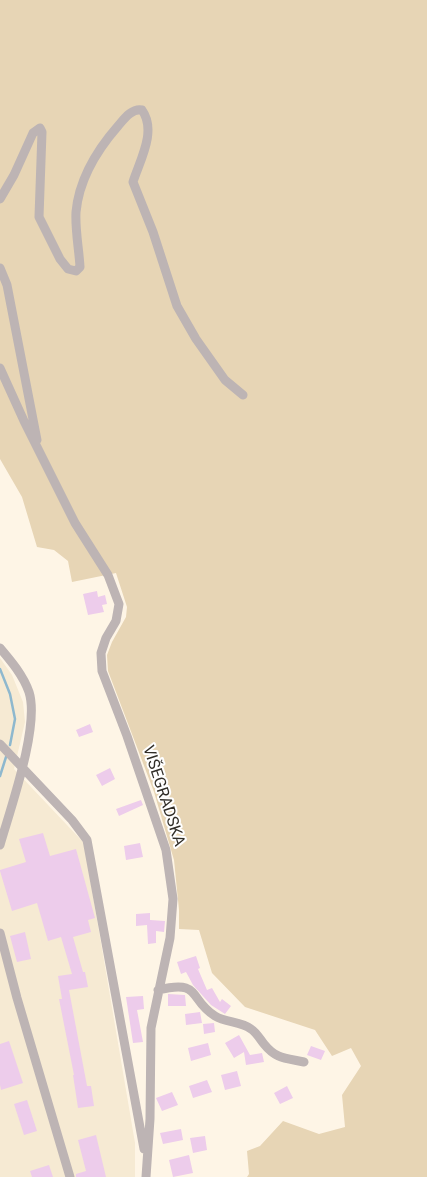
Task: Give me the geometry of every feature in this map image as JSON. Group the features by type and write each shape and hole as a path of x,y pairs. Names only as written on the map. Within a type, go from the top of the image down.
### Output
{"street":[{"path":"0,199 33,133 36,129 40,128 42,132 39,217 60,259 68,269 76,271 80,266 76,213 80,190 104,142 131,113 138,109 142,110 147,116 149,124 146,143 133,182 153,232 177,306 196,340 224,380 243,395"},
{"path":"0,268 7,285 39,450"},
{"path":"0,368 39,450"},
{"name":"VIŠEGRADSKA","path":"39,450 75,523 108,575 119,604 116,621 106,638 101,653 102,671 128,736 166,850 170,874 173,899 170,938 150,1028 150,1119 146,1177"},
{"path":"0,648 18,669 29,693 32,712 25,761 0,845"},
{"path":"0,744 72,820 87,840 146,1161"},
{"path":"0,933 17,998 70,1177"},
{"path":"158,990 182,987 191,989 206,1009 216,1017 243,1024 252,1030 272,1054 304,1062"}],"shaded area":[{"path":"0,0 427,0 427,1177 247,1177 249,1174 247,1151 260,1146 283,1121 319,1134 345,1127 342,1095 361,1066 351,1048 332,1056 315,1030 245,1007 212,973 199,930 179,929 174,860 154,792 108,671 107,655 126,617 127,607 116,573 72,582 68,561 54,550 37,547 22,497 0,459"},
{"path":"0,658 12,675 23,702 25,722 14,769 84,843 135,1143 135,1177 0,1177"}],"building":[{"path":"97,591 98,597 105,595 107,604 102,605 104,612 88,615 83,594"},
{"path":"90,724 93,732 79,737 76,730"},
{"path":"110,768 115,779 102,786 96,775"},
{"path":"141,800 143,805 119,816 116,809"},
{"path":"43,833 50,856 76,849 95,918 88,920 91,932 73,937 88,987 69,990 87,1086 91,1086 94,1106 78,1108 74,1075 59,999 62,999 58,976 72,974 61,937 48,941 37,903 12,911 0,871 26,862 19,839"},
{"path":"140,843 143,857 126,860 124,846"},
{"path":"150,913 150,920 165,921 164,932 156,931 156,943 148,944 147,925 136,926 136,914"},
{"path":"25,932 31,959 17,962 10,936"},
{"path":"196,956 200,968 198,969 207,990 212,988 220,1002 222,999 231,1006 225,1014 211,1005 193,985 186,972 181,974 177,962"},
{"path":"168,994 185,995 186,1006 168,1006"},
{"path":"143,996 144,1009 137,1010 143,1042 133,1043 126,997"},
{"path":"200,1012 202,1023 186,1025 185,1014"},
{"path":"214,1023 215,1032 204,1034 203,1024"},
{"path":"239,1035 250,1055 262,1053 264,1062 246,1065 244,1052 234,1058 225,1043"},
{"path":"9,1041 23,1083 1,1090 0,1044"},
{"path":"208,1043 211,1055 191,1061 188,1048"},
{"path":"311,1046 325,1051 321,1060 307,1055"},
{"path":"237,1071 241,1086 225,1090 221,1075"},
{"path":"207,1080 212,1092 193,1098 189,1086"},
{"path":"287,1086 293,1098 280,1104 274,1093"},
{"path":"172,1092 178,1105 162,1111 156,1098"},
{"path":"27,1100 37,1131 24,1135 14,1104"},
{"path":"181,1129 183,1140 163,1144 160,1133"},
{"path":"96,1135 106,1177 76,1177 76,1174 86,1171 78,1140"},
{"path":"205,1136 207,1150 193,1153 190,1138"},
{"path":"189,1155 193,1173 173,1177 169,1160"},
{"path":"49,1165 53,1177 32,1177 30,1171"}],"waterway":[{"path":"0,669 10,694 15,719 10,745"},
{"path":"0,776 6,757"}]}
